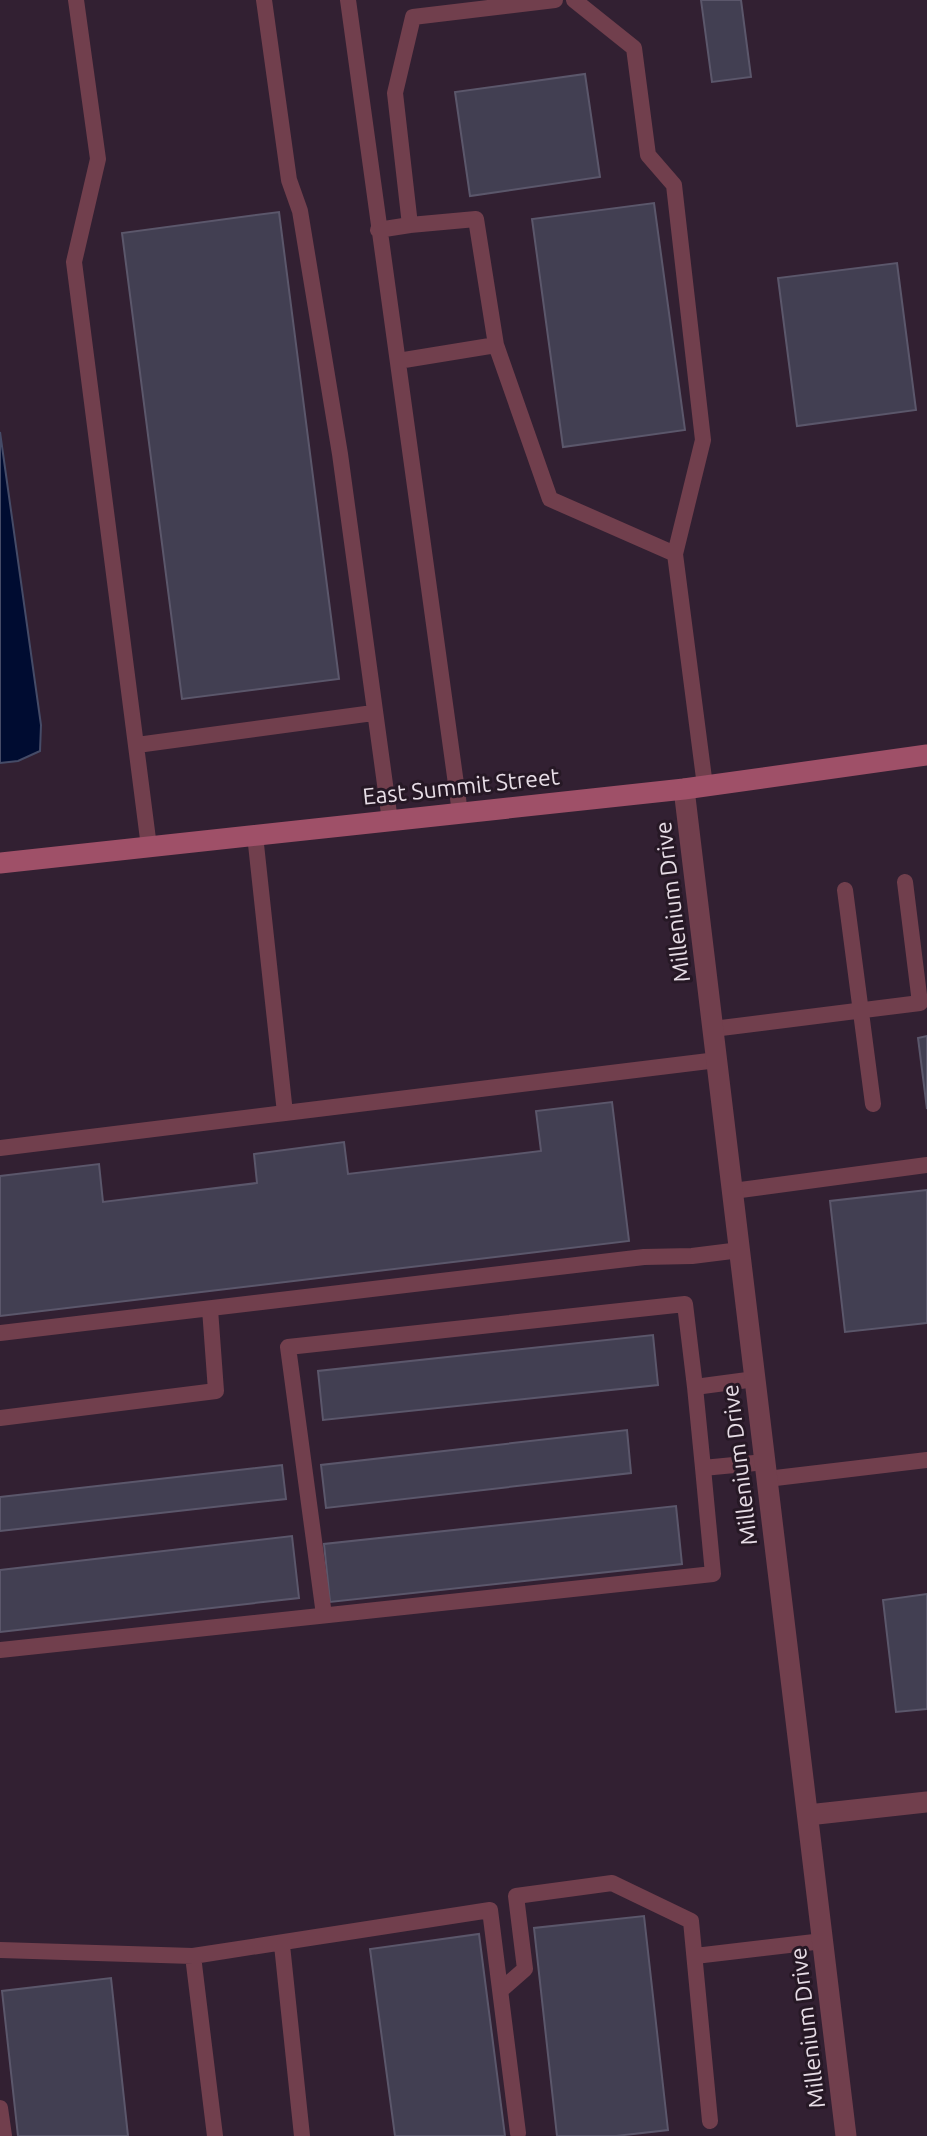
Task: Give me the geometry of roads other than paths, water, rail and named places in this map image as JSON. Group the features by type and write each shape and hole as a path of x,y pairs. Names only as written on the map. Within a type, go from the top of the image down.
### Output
{"street":[{"name":"East Summit Street","path":"0,863 695,787 927,755"},
{"name":"Millenium Drive","path":"695,787 713,1028 846,2136"},
{"path":"808,1815 927,1802"}],"lane":[{"path":"76,0 98,159 74,262 149,847"},
{"path":"264,0 289,180 300,211 340,454 373,713 390,821"},
{"path":"348,0 460,813"},
{"path":"410,225 395,93 413,17 555,0"},
{"path":"574,0 634,48 648,155 674,186 703,440 675,554 695,787"},
{"path":"378,230 476,219 496,345 550,499 675,554"},
{"path":"398,361 496,345"},
{"path":"136,745 373,713"},
{"path":"255,835 285,1113"},
{"path":"713,1028 920,1003 905,882"},
{"path":"845,890 873,1104"},
{"path":"0,1148 717,1060"},
{"path":"733,1191 927,1164"},
{"path":"0,1333 644,1257 691,1256 740,1250"},
{"path":"0,1650 713,1574 685,1304 288,1347 324,1615"},
{"path":"0,1418 216,1391 210,1308"},
{"path":"695,1387 755,1379"},
{"path":"703,1468 766,1470 927,1461"},
{"path":"501,1990 525,1969 516,1896 611,1883 691,1921 710,2121"},
{"path":"0,1950 193,1956 282,1945 489,1910 518,2133"},
{"path":"695,1956 823,1941"},
{"path":"282,1945 302,2136"},
{"path":"193,1956 215,2136"},
{"path":"0,2108 4,2136"}],"water":[{"path":"0,432 41,725 40,751 18,761 0,763"}]}
